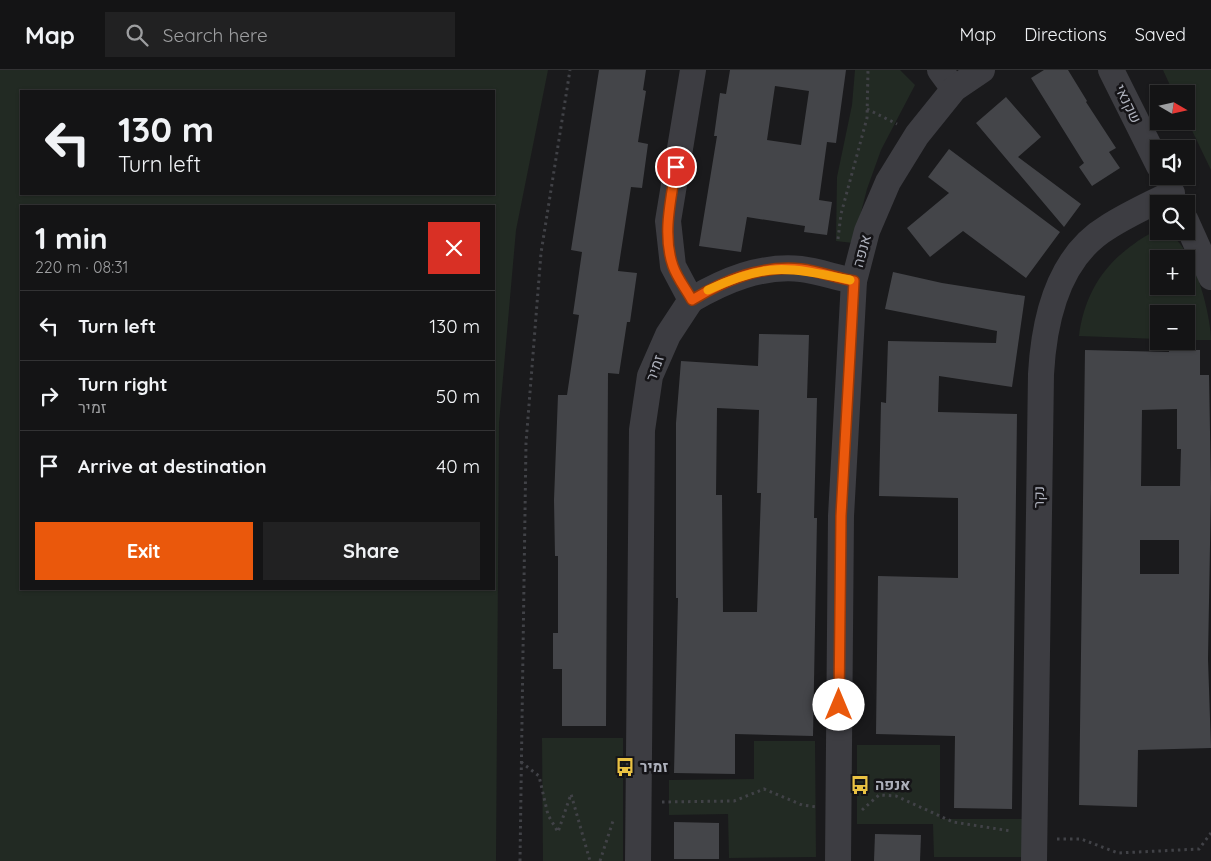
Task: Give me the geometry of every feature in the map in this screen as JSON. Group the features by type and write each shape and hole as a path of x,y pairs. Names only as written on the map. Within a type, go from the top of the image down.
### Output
{"street":[{"path":"693,70 668,221 673,266 692,300 735,278 768,269 802,270 854,281"},
{"name":"אנפה","path":"838,861 841,516 854,281 867,231 888,182 917,135 947,80 982,70"},
{"name":"שקנאי","path":"1112,70 1150,148"},
{"name":"נקר","path":"1034,845 1041,374 1047,319 1056,292 1086,245 1106,228 1171,191"},
{"path":"1195,240 1211,277"},
{"name":"זמיר","path":"638,861 642,430 650,376 668,335 692,300"}],"path":[{"path":"520,861 526,443 541,253 570,70"},
{"path":"838,241 841,214 867,118 868,70"},
{"path":"867,109 917,135"},
{"path":"521,761 539,776 548,815 558,832 571,794 590,861"},
{"path":"600,861 617,809 639,802 734,801 764,789 802,805 859,812 878,795 896,796 953,822 1034,845 1081,839 1118,853 1155,852 1199,849 1211,833"}],"shaded area":[{"path":"0,70 548,70 516,230 499,423 496,861 0,861"},
{"path":"855,70 900,70 915,85 881,150 867,189 853,243 836,241 837,177 852,105"},
{"path":"1163,70 1211,70 1211,170 1192,130 1195,130 1195,85 1170,85"},
{"path":"1150,234 1150,240 1176,240 1184,250 1150,250 1150,295 1195,295 1195,271 1208,313 1211,340 1195,340 1195,305 1150,305 1150,339 1079,336 1085,309 1095,285 1110,264"},
{"path":"542,738 623,738 623,861 543,861"},
{"path":"754,741 815,741 816,857 729,858 728,814 669,815 669,780 754,779"},
{"path":"857,745 940,745 940,819 1026,819 1026,857 934,857 933,824 857,824"}],"building":[{"path":"599,70 646,70 643,90 646,91 638,142 648,144 642,188 631,187 618,271 637,273 630,322 627,322 619,374 608,373 606,726 562,726 562,669 553,669 553,633 558,633 558,556 555,556 554,500 558,395 567,395 579,315 573,314 582,252 571,250"},
{"path":"730,70 846,70 836,143 827,142 819,200 832,202 827,235 804,232 805,226 747,217 741,252 699,246 717,136 714,136 720,93 726,94","holes":["775,86 809,91 801,145 767,140"]},
{"path":"1044,70 1068,70 1116,148 1109,152 1120,168 1092,186 1079,167 1084,163 1031,78"},
{"path":"1006,97 1041,137 1018,157 1081,204 1064,227 976,123"},
{"path":"949,149 1060,232 1026,278 963,231 930,257 907,228 949,193 928,177"},
{"path":"893,272 942,283 1025,296 1012,387 939,376 938,412 1017,414 1012,809 954,808 955,736 876,734 878,576 958,578 958,498 879,496 881,402 886,403 888,341 996,343 997,331 885,309"},
{"path":"759,334 809,335 807,398 817,398 814,518 817,518 813,736 735,734 735,774 674,773 678,598 676,598 676,423 681,361 758,366","holes":["717,408 759,410 757,493 761,493 757,612 723,612 722,495 716,495"]},
{"path":"1085,350 1169,352 1169,350 1200,350 1200,375 1209,375 1211,488 1208,659 1211,748 1138,750 1137,807 1079,805","holes":["1177,409 1177,449 1181,449 1180,486 1141,486 1142,410","1140,540 1179,540 1179,574 1140,574"]},
{"path":"674,822 719,823 719,859 674,859"},
{"path":"875,834 921,835 920,861 874,861"}],"slow traffic":[{"path":"708,290 735,278 768,269 802,270 850,280"}],"place":[{"name":"זמיר","path":"625,767"},
{"name":"אנפה","path":"860,785"}],"route":[{"path":"676,167 668,221 669,245 673,266 692,300 708,290 735,278 768,269 802,270 854,281 841,516 839,705"}]}
